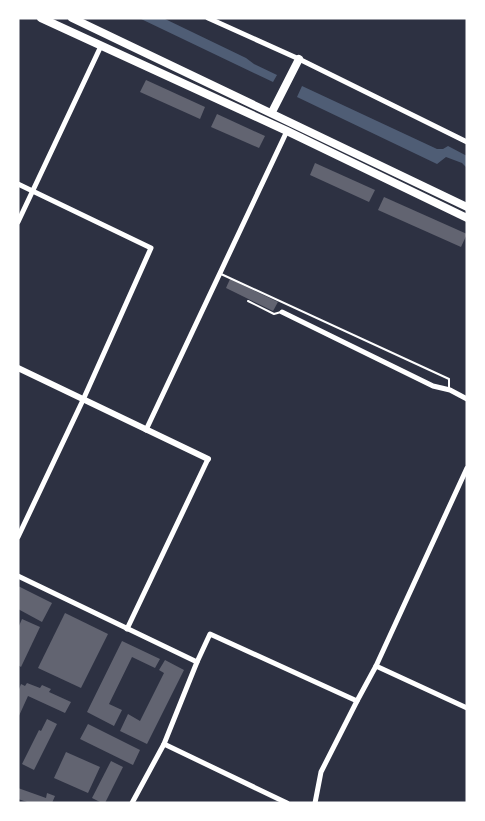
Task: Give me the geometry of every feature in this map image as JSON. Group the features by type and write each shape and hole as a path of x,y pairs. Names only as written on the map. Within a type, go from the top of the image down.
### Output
{"main road":[{"path":"41,18 287,130 467,218"},
{"path":"72,18 467,207"},
{"path":"272,112 298,59"}],"street":[{"path":"208,18 298,59 467,142"},
{"path":"18,222 101,46"},
{"path":"146,430 287,130"},
{"path":"18,184 151,248 18,537"},
{"path":"282,312 433,386 450,390 467,399"},
{"path":"18,368 208,459 127,628"},
{"path":"315,803 321,772 376,666 467,468"},
{"path":"18,576 197,662"},
{"path":"132,803 164,744 210,634 357,701"},
{"path":"376,666 467,708"},
{"path":"164,744 287,803"}],"lane":[{"path":"221,274 449,379 450,390"},
{"path":"248,301 274,314 282,312"}],"water":[{"path":"139,18 163,18 277,75 273,82"},
{"path":"302,86 437,149 448,146 467,156 467,168 462,163 446,157 437,164 297,97"}],"building":[{"path":"146,80 205,107 200,119 140,92"},
{"path":"217,114 265,136 259,148 211,127"},
{"path":"315,163 375,190 369,202 310,175"},
{"path":"384,197 467,234 461,247 378,210"},
{"path":"230,279 278,302 273,311 226,288"},
{"path":"18,586 52,603 42,622 18,609"},
{"path":"65,613 108,634 81,688 38,668"},
{"path":"22,619 40,627 21,667 18,665 18,628"},
{"path":"122,641 160,659 155,668 132,657 109,704 122,710 114,726 87,712"},
{"path":"165,660 184,670 147,744 120,731 128,714 140,721 164,673 159,670"},
{"path":"27,683 40,688 42,685 51,689 49,692 71,702 65,713 28,696 18,718 18,692 21,684 25,686"},
{"path":"47,719 57,724 34,770 22,764"},
{"path":"88,724 140,750 133,765 80,739"},
{"path":"66,752 100,767 88,793 54,778"},
{"path":"111,761 123,767 105,803 102,803 92,798"},
{"path":"18,788 46,798 47,793 55,796 52,803 30,803 18,799"}]}
